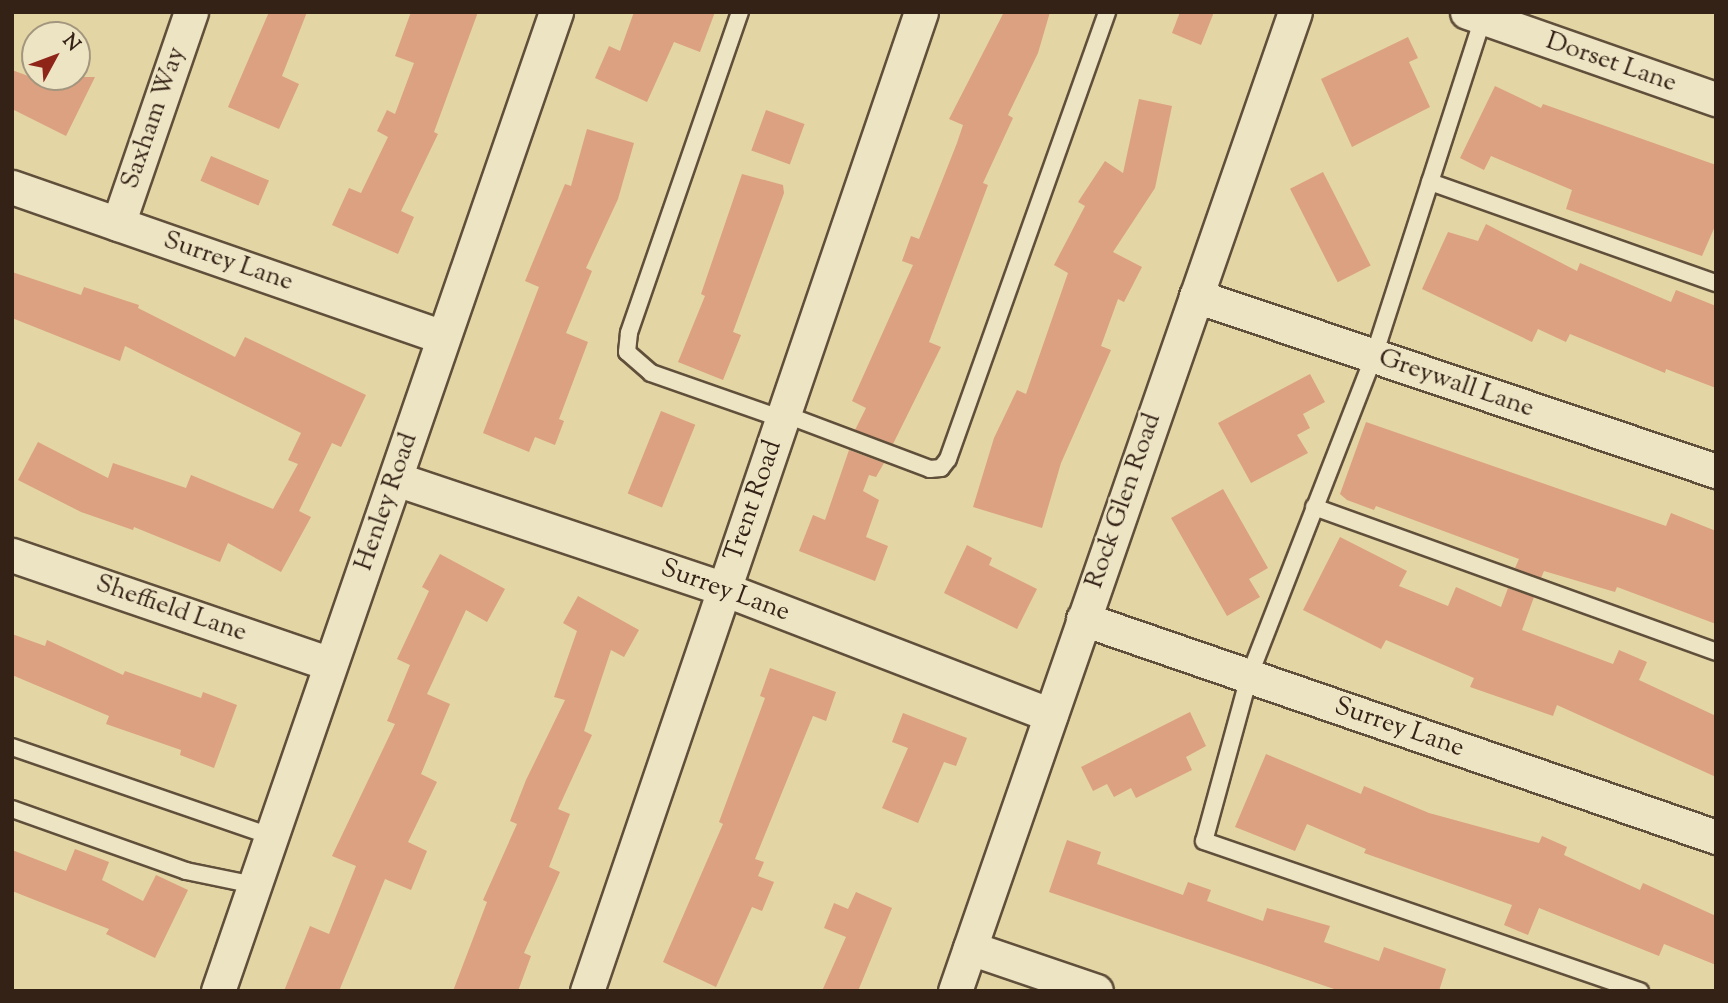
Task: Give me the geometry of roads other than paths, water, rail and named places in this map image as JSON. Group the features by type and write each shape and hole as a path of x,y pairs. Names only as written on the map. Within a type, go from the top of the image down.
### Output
{"street":[{"name":"Saxham Way","path":"118,224 191,12"},
{"name":"Henley Road","path":"218,991 556,12"},
{"name":"Trent Road","path":"587,991 921,12"},
{"name":"Rock Glen Road","path":"955,991 1295,12"},
{"name":"Dorset Lane","path":"1478,14 1716,99"},
{"name":"Surrey Lane","path":"12,187 443,337"},
{"name":"Greywall Lane","path":"1196,296 1716,471"},
{"name":"Surrey Lane","path":"396,478 724,589 1050,715"},
{"name":"Sheffield Lane","path":"12,555 330,664"},
{"name":"Surrey Lane","path":"1083,619 1716,837"},
{"path":"970,948 1096,991"}],"lane":[{"path":"740,12 629,333 626,352 651,373 783,416 930,469 941,468 948,459 1107,12"},
{"path":"1478,14 1430,182 1374,356 1249,677 1204,841 1640,991"},
{"path":"1430,182 1716,283"},
{"path":"1314,507 1716,652"},
{"path":"12,747 271,836"},
{"path":"12,809 186,870 254,885"}]}
